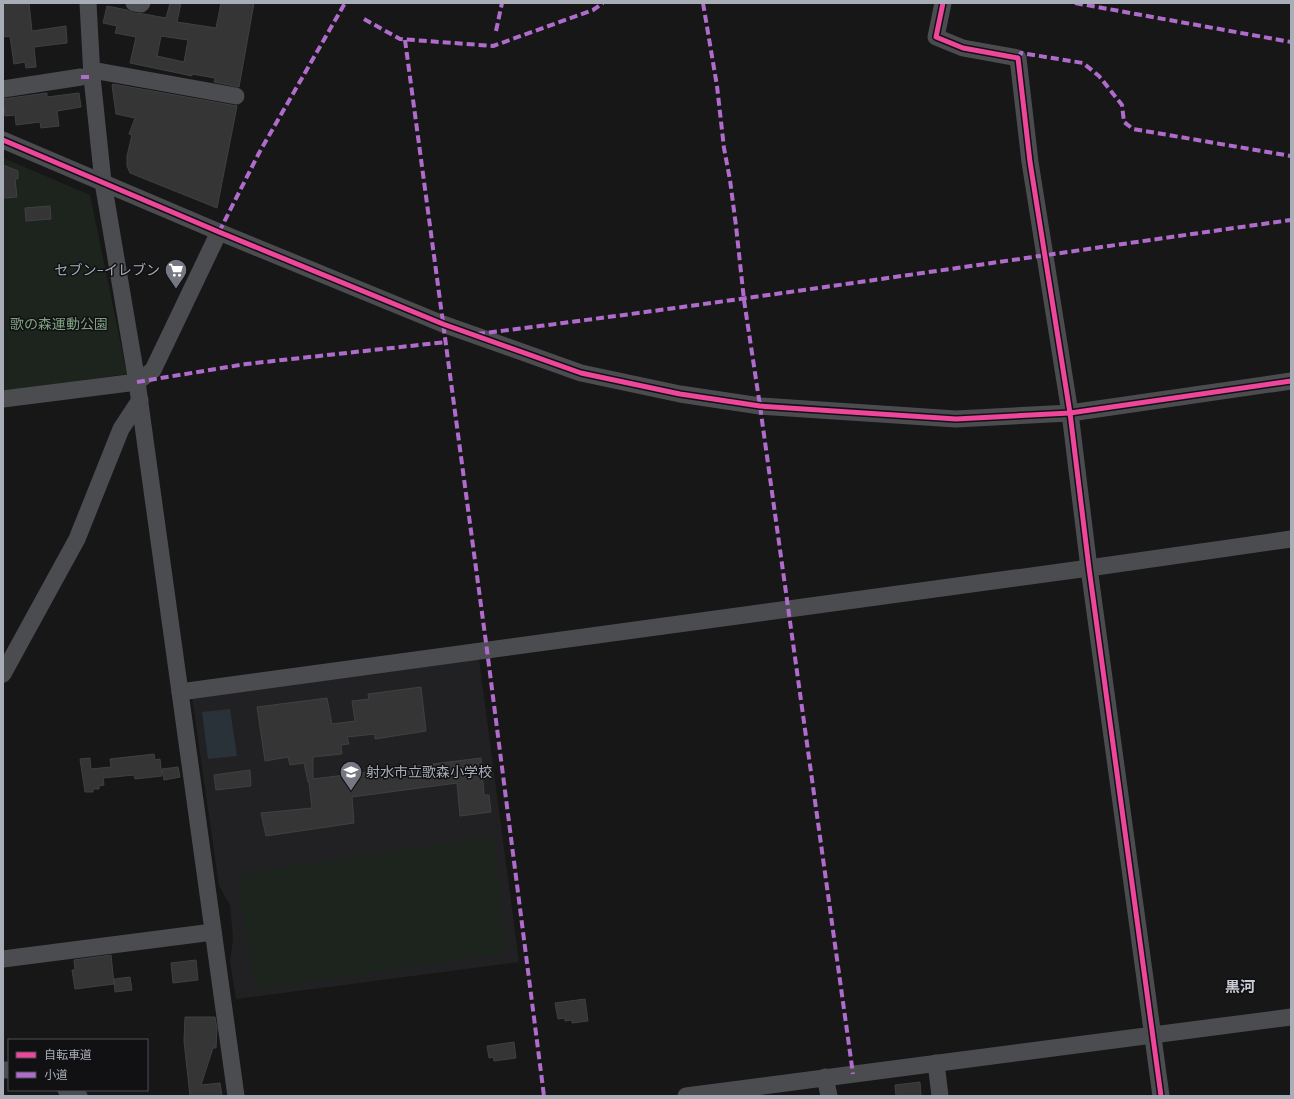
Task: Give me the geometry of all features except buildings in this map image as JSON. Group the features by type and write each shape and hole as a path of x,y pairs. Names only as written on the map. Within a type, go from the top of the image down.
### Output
{"street":[{"path":"88,3 86,74 140,400 236,1096"},
{"path":"134,3 142,3"},
{"path":"943,3 936,37 963,48 1018,58 1030,162 1070,413 1089,568 1162,1096"},
{"path":"3,89 86,74 236,96"},
{"path":"3,140 219,232 443,324 581,373 680,394 760,406 956,419 1070,413 1291,381"},
{"path":"3,400 137,382 153,370 219,232"},
{"path":"3,674 77,539 121,429 140,400"},
{"path":"180,692 1089,568 1291,538"},
{"path":"3,959 213,932"},
{"path":"686,1096 1291,1017"},
{"path":"936,1063 940,1096"},
{"path":"825,1077 829,1096"},
{"path":"68,1091 79,1096"}],"shaded area":[{"name":"射水市立歌森小学校","path":"479,659 519,962 236,999 230,961 233,939 230,905 219,886 192,697"},
{"path":"230,709 237,756 208,759 202,712"}],"green space":[{"name":"歌の森運動公園","path":"3,158 90,195 127,374 3,391"},
{"path":"494,836 506,953 255,990 237,878 245,873"}],"marked path":[{"path":"219,232 259,153 345,3"},
{"path":"496,31 502,3"},
{"path":"364,19 400,39 493,46 593,10 603,3"},
{"path":"703,3 717,86 724,148 736,226 744,300 853,1074"},
{"path":"1075,3 1291,42"},
{"path":"405,40 487,650 544,1096"},
{"path":"1018,58 1021,53 1083,63 1099,76 1122,105 1124,122 1133,129 1291,156"},
{"path":"81,77 92,77"},
{"path":"477,334 783,293 1291,220"},
{"path":"137,382 246,364 446,342"}],"cycle path":[{"path":"943,3 936,37 963,48 1018,58 1030,162 1070,413 1089,568 1161,1096"},
{"path":"3,140 219,232 443,324 581,373 680,394 760,406 956,419 1070,413 1291,381"}],"place":[{"name":"セブン-イレブン","path":"176,290"},
{"name":"射水市立歌森小学校","path":"351,792"}],"district":[{"name":"黒河","path":"1240,987"}]}
